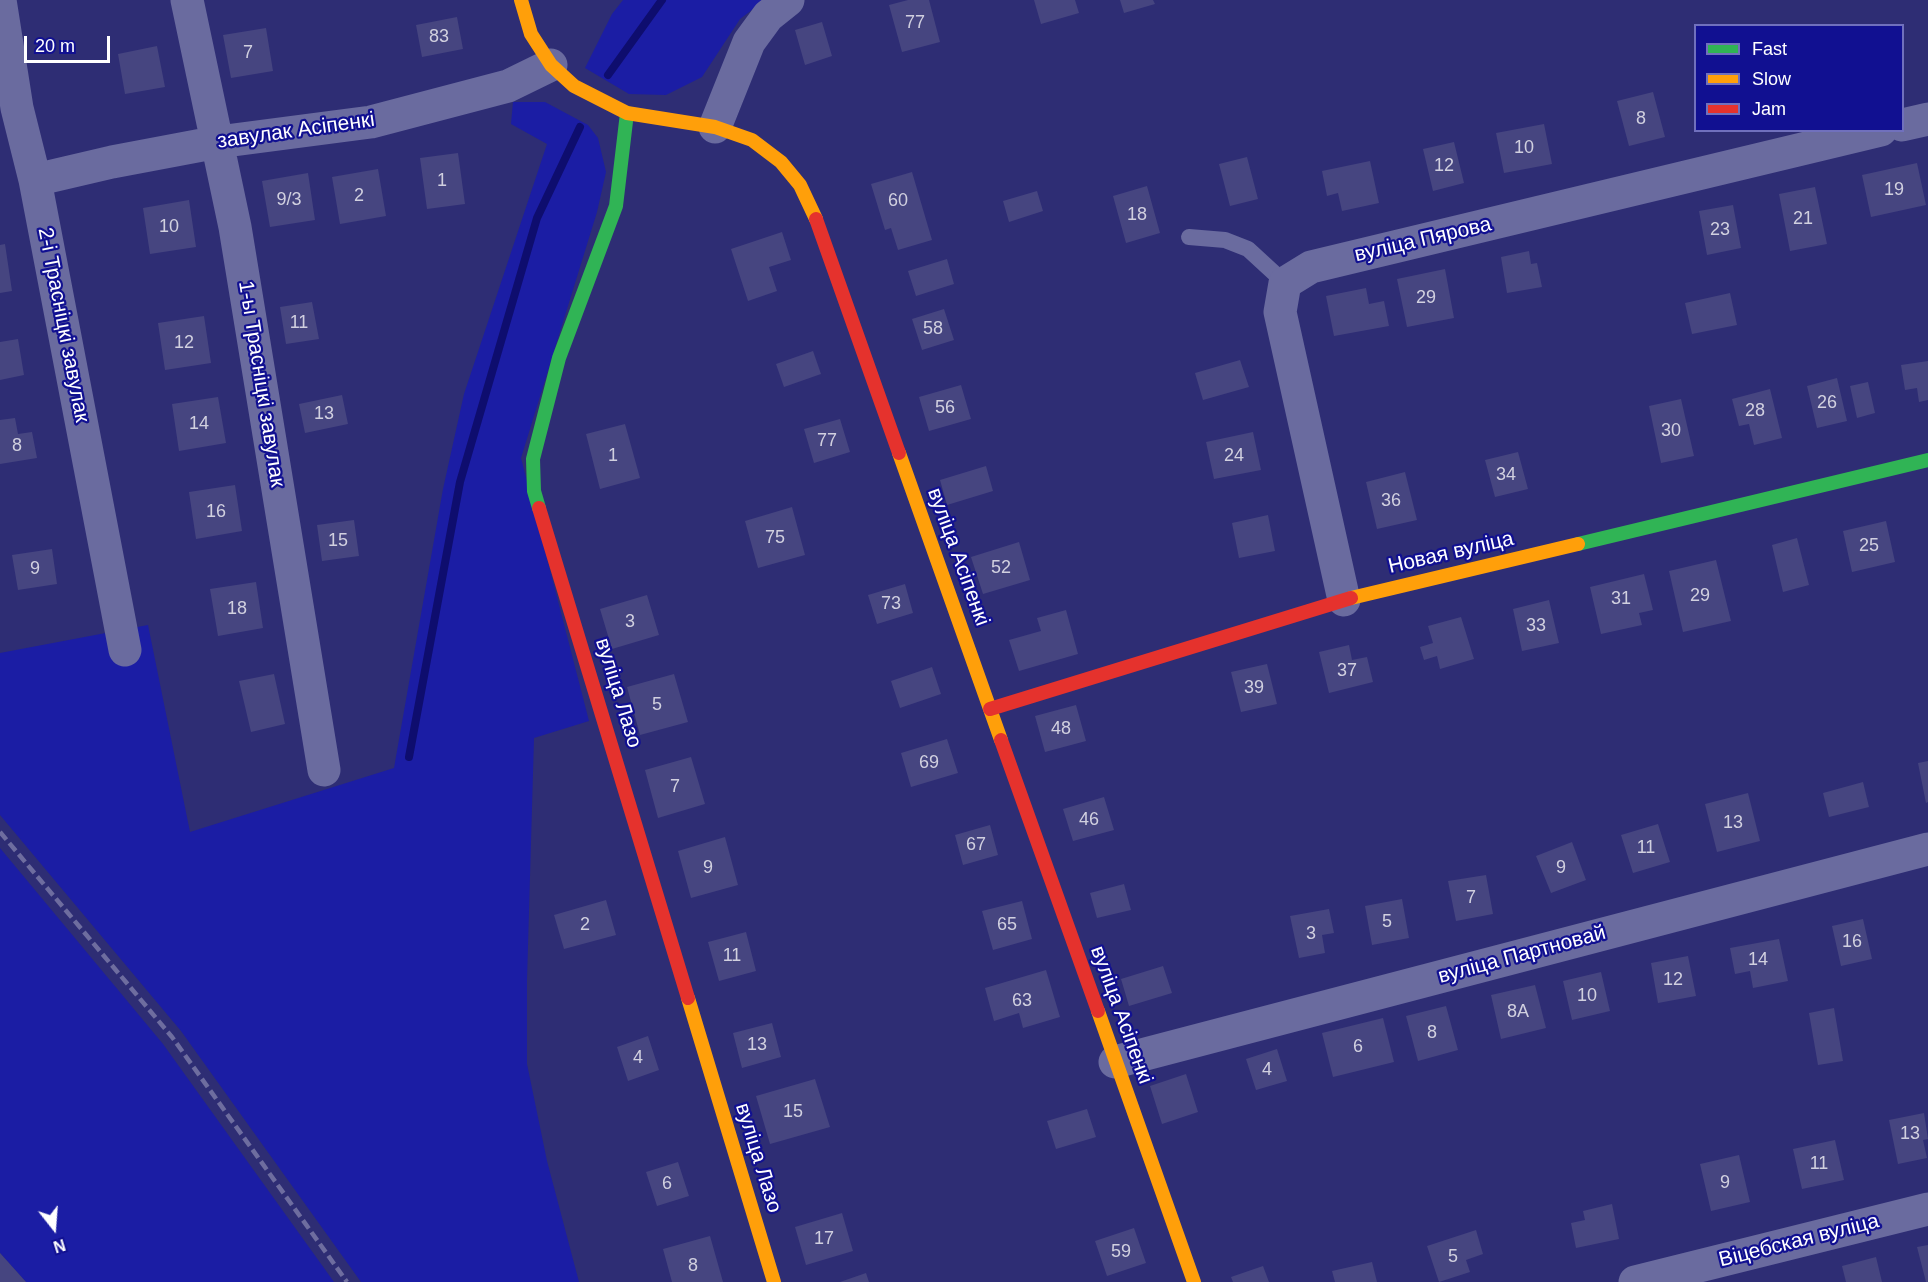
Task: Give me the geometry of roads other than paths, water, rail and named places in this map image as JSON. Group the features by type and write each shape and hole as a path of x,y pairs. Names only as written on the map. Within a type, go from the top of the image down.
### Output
{"street":[{"name":"2-і Трасніцкі завулак","path":"0,0 17,108 35,180 125,650"},
{"name":"1-ы Трасніцкі завулак","path":"187,0 199,68 218,142 324,770"},
{"name":"вуліца Асіпенкі","path":"521,0 531,34 551,65 574,86 627,113 716,127 752,140 781,162 800,185 814,213 1194,1282"},
{"path":"716,127 750,42 768,16 788,0"},
{"name":"завулак Асіпенкі","path":"35,180 112,162 218,142 372,122 508,86 551,65"},
{"name":"вуліца Лазо","path":"627,113 616,206 559,358 533,459 534,491 774,1282"},
{"path":"1904,125 1928,119"},
{"name":"вуліца Пярова","path":"1285,283 1311,267 1873,132"},
{"path":"1285,283 1280,312 1344,600"},
{"name":"Новая вуліца","path":"990,709 1344,600 1928,460"},
{"name":"вуліца Партновай","path":"1115,1062 1928,849"},
{"name":"Віцебская вуліца","path":"1635,1282 1928,1209"}],"lane":[{"path":"1189,237 1225,240 1248,249 1285,283"}],"waterway":[{"path":"608,75 662,0"},
{"path":"409,757 460,482 537,218 580,127"}],"railway":[{"path":"0,832 172,1037 347,1282"}]}
